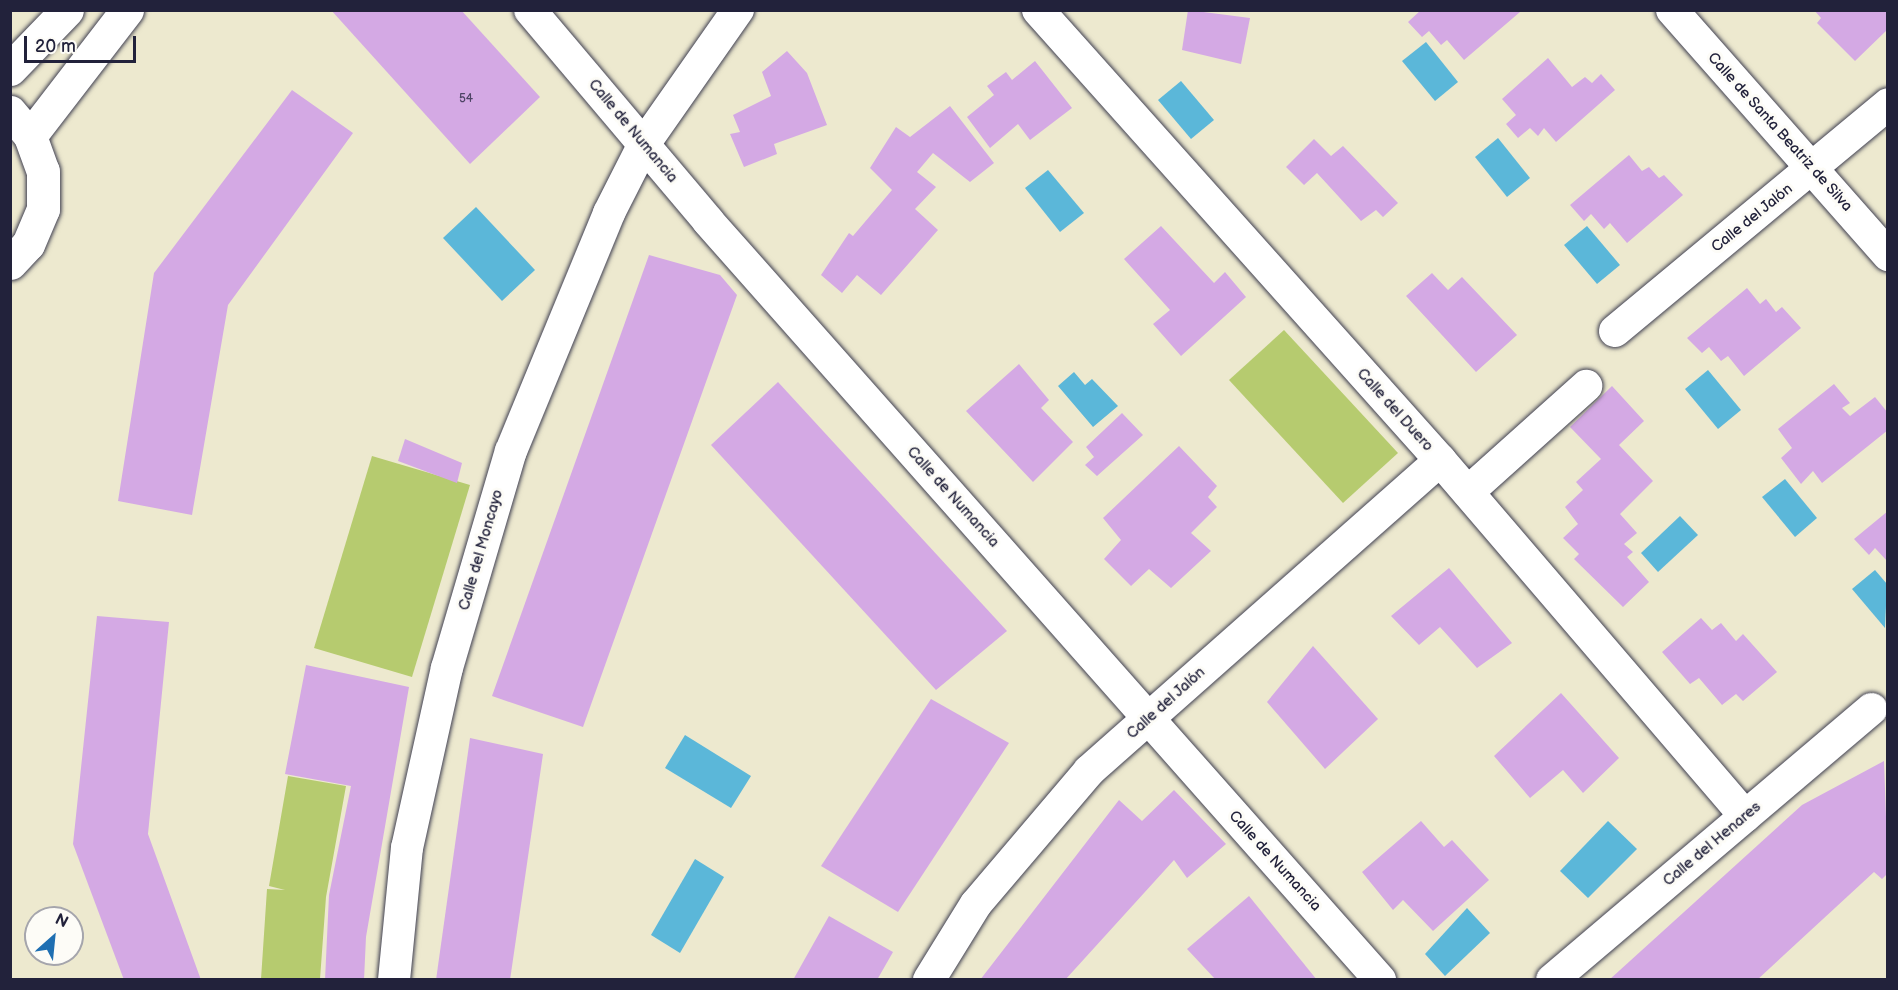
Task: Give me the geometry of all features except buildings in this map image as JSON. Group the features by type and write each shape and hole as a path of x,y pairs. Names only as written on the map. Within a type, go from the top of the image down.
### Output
{"street":[{"path":"10,69 67,10"},
{"path":"10,263 28,244 43,209 44,171 20,124 128,10"},
{"name":"Calle de Numancia","path":"530,10 645,144 1380,980"},
{"name":"Calle del Moncayo","path":"394,980 406,848 447,668 511,451 609,213 645,144 738,10"},
{"name":"Calle del Duero","path":"1038,10 1440,460 1745,816"},
{"name":"Calle de Santa Beatriz de Silva","path":"1672,10 1814,167 1887,255"},
{"name":"Calle del Jalón","path":"1615,331 1887,104"},
{"path":"1467,492 1586,386"},
{"name":"Calle del Jalón","path":"929,980 975,903 1089,771 1440,460"},
{"name":"Calle del Henares","path":"1552,980 1871,709"}],"green space":[{"path":"1284,330 1398,453 1343,503 1229,380"},
{"path":"372,456 470,485 412,677 314,648"},
{"path":"288,776 346,786 326,897 320,979 261,979 267,889 285,890 269,886"}],"water":[{"path":"1426,42 1458,82 1435,101 1402,61"},
{"path":"1181,81 1214,120 1191,139 1158,100"},
{"path":"1498,138 1530,178 1507,197 1475,157"},
{"path":"1048,170 1084,213 1060,232 1025,188"},
{"path":"476,207 535,270 502,301 443,238"},
{"path":"1587,226 1620,265 1597,284 1564,245"},
{"path":"1708,370 1741,410 1718,429 1685,389"},
{"path":"1074,372 1085,385 1092,379 1118,406 1093,427 1058,386"},
{"path":"1785,479 1817,518 1795,537 1762,497"},
{"path":"1680,516 1698,535 1658,572 1641,553"},
{"path":"1875,570 1887,584 1885,628 1852,589"},
{"path":"685,735 751,776 731,808 665,768"},
{"path":"1608,821 1637,849 1588,898 1560,871"},
{"path":"695,859 724,877 680,953 651,935"},
{"path":"1467,908 1490,933 1445,976 1425,954"}]}
